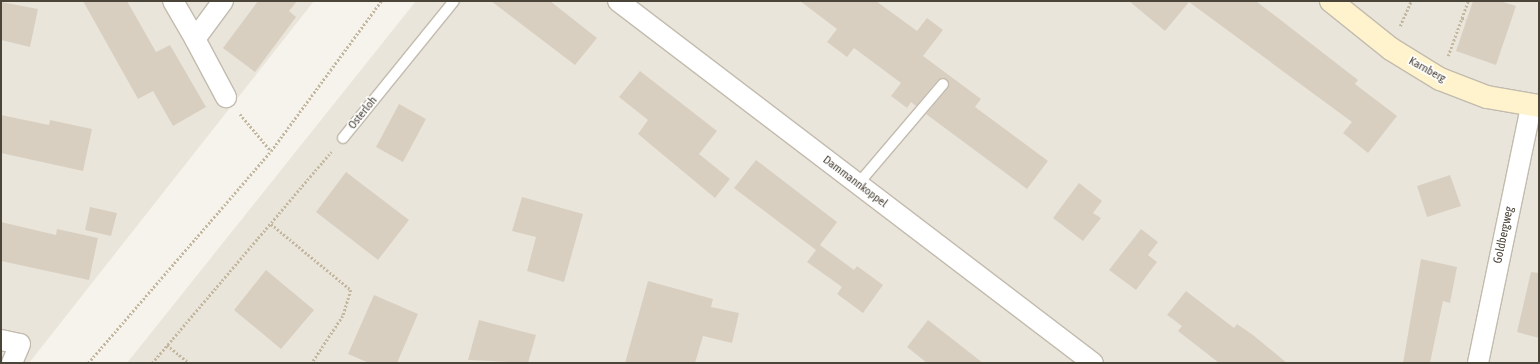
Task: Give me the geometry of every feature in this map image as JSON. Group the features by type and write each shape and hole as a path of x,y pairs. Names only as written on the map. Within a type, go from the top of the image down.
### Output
{"street":[{"path":"173,1 226,97"},
{"path":"195,39 223,1"},
{"name":"Dammannkoppel","path":"618,1 1093,363"},
{"name":"Karnberg","path":"1331,1 1397,53 1440,79 1487,97 1535,106"},
{"name":"Goldbergweg","path":"1478,363 1535,106"},
{"path":"1,340 20,344 12,363"}],"lane":[{"name":"Osterloh","path":"343,138 454,1"},
{"path":"858,184 943,84"}],"path":[{"path":"88,363 271,151 381,1"},
{"path":"1440,79 1468,1"},
{"path":"1462,18 1466,20"},
{"path":"226,97 271,151"},
{"name":"Osterloh","path":"152,363 343,138"},
{"path":"271,224 351,290 343,316 312,363"},
{"path":"167,345 189,363"}],"shaded area":[{"path":"1,1 314,1 29,363 1,363"},
{"path":"416,1 1539,1 1539,363 127,363"}],"building":[{"path":"83,1 127,1 156,52 170,45 206,107 173,126 153,91 138,99"},
{"path":"258,1 297,1 289,11 296,17 255,72 223,48"},
{"path":"491,1 550,1 597,38 575,65"},
{"path":"800,1 876,1 917,31 927,18 943,30 923,56 981,99 975,107 1048,161 1027,189 926,114 948,88 947,79 938,80 916,106 911,102 907,108 891,96 901,83 854,48 847,57 827,42 837,29"},
{"path":"1129,1 1256,1 1358,80 1355,84 1397,116 1368,153 1343,133 1352,122 1189,2 1165,31"},
{"path":"1473,1 1500,1 1516,6 1496,65 1456,51"},
{"path":"1,2 38,9 30,47 1,40"},
{"path":"640,71 717,131 699,154 730,179 715,198 638,134 648,120 619,97"},
{"path":"399,104 426,119 403,162 376,147"},
{"path":"1,115 49,125 50,120 92,129 83,171 1,153"},
{"path":"756,160 837,222 820,245 854,270 857,266 883,285 863,313 837,294 842,287 807,262 816,250 734,188"},
{"path":"346,172 409,220 378,260 316,212"},
{"path":"1450,175 1461,206 1427,217 1417,186"},
{"path":"1079,183 1102,201 1093,213 1101,218 1083,241 1053,218"},
{"path":"522,197 583,214 564,282 527,271 536,237 512,231"},
{"path":"90,207 117,213 111,236 85,230"},
{"path":"1,222 56,235 57,229 98,238 89,280 1,261"},
{"path":"1141,229 1158,242 1148,255 1157,262 1136,290 1109,270"},
{"path":"1421,259 1457,267 1450,303 1443,301 1430,363 1403,363"},
{"path":"266,270 314,310 281,349 234,310"},
{"path":"1531,272 1539,273 1539,338 1517,332"},
{"path":"648,281 713,299 711,307 739,313 732,343 703,336 695,363 625,363"},
{"path":"1186,291 1234,328 1237,324 1253,335 1287,363 1219,363 1178,331 1182,326 1167,315"},
{"path":"374,295 418,314 397,363 369,363 348,354"},
{"path":"479,320 536,335 528,363 468,360"},
{"path":"928,320 983,363 927,363 907,347"}]}
